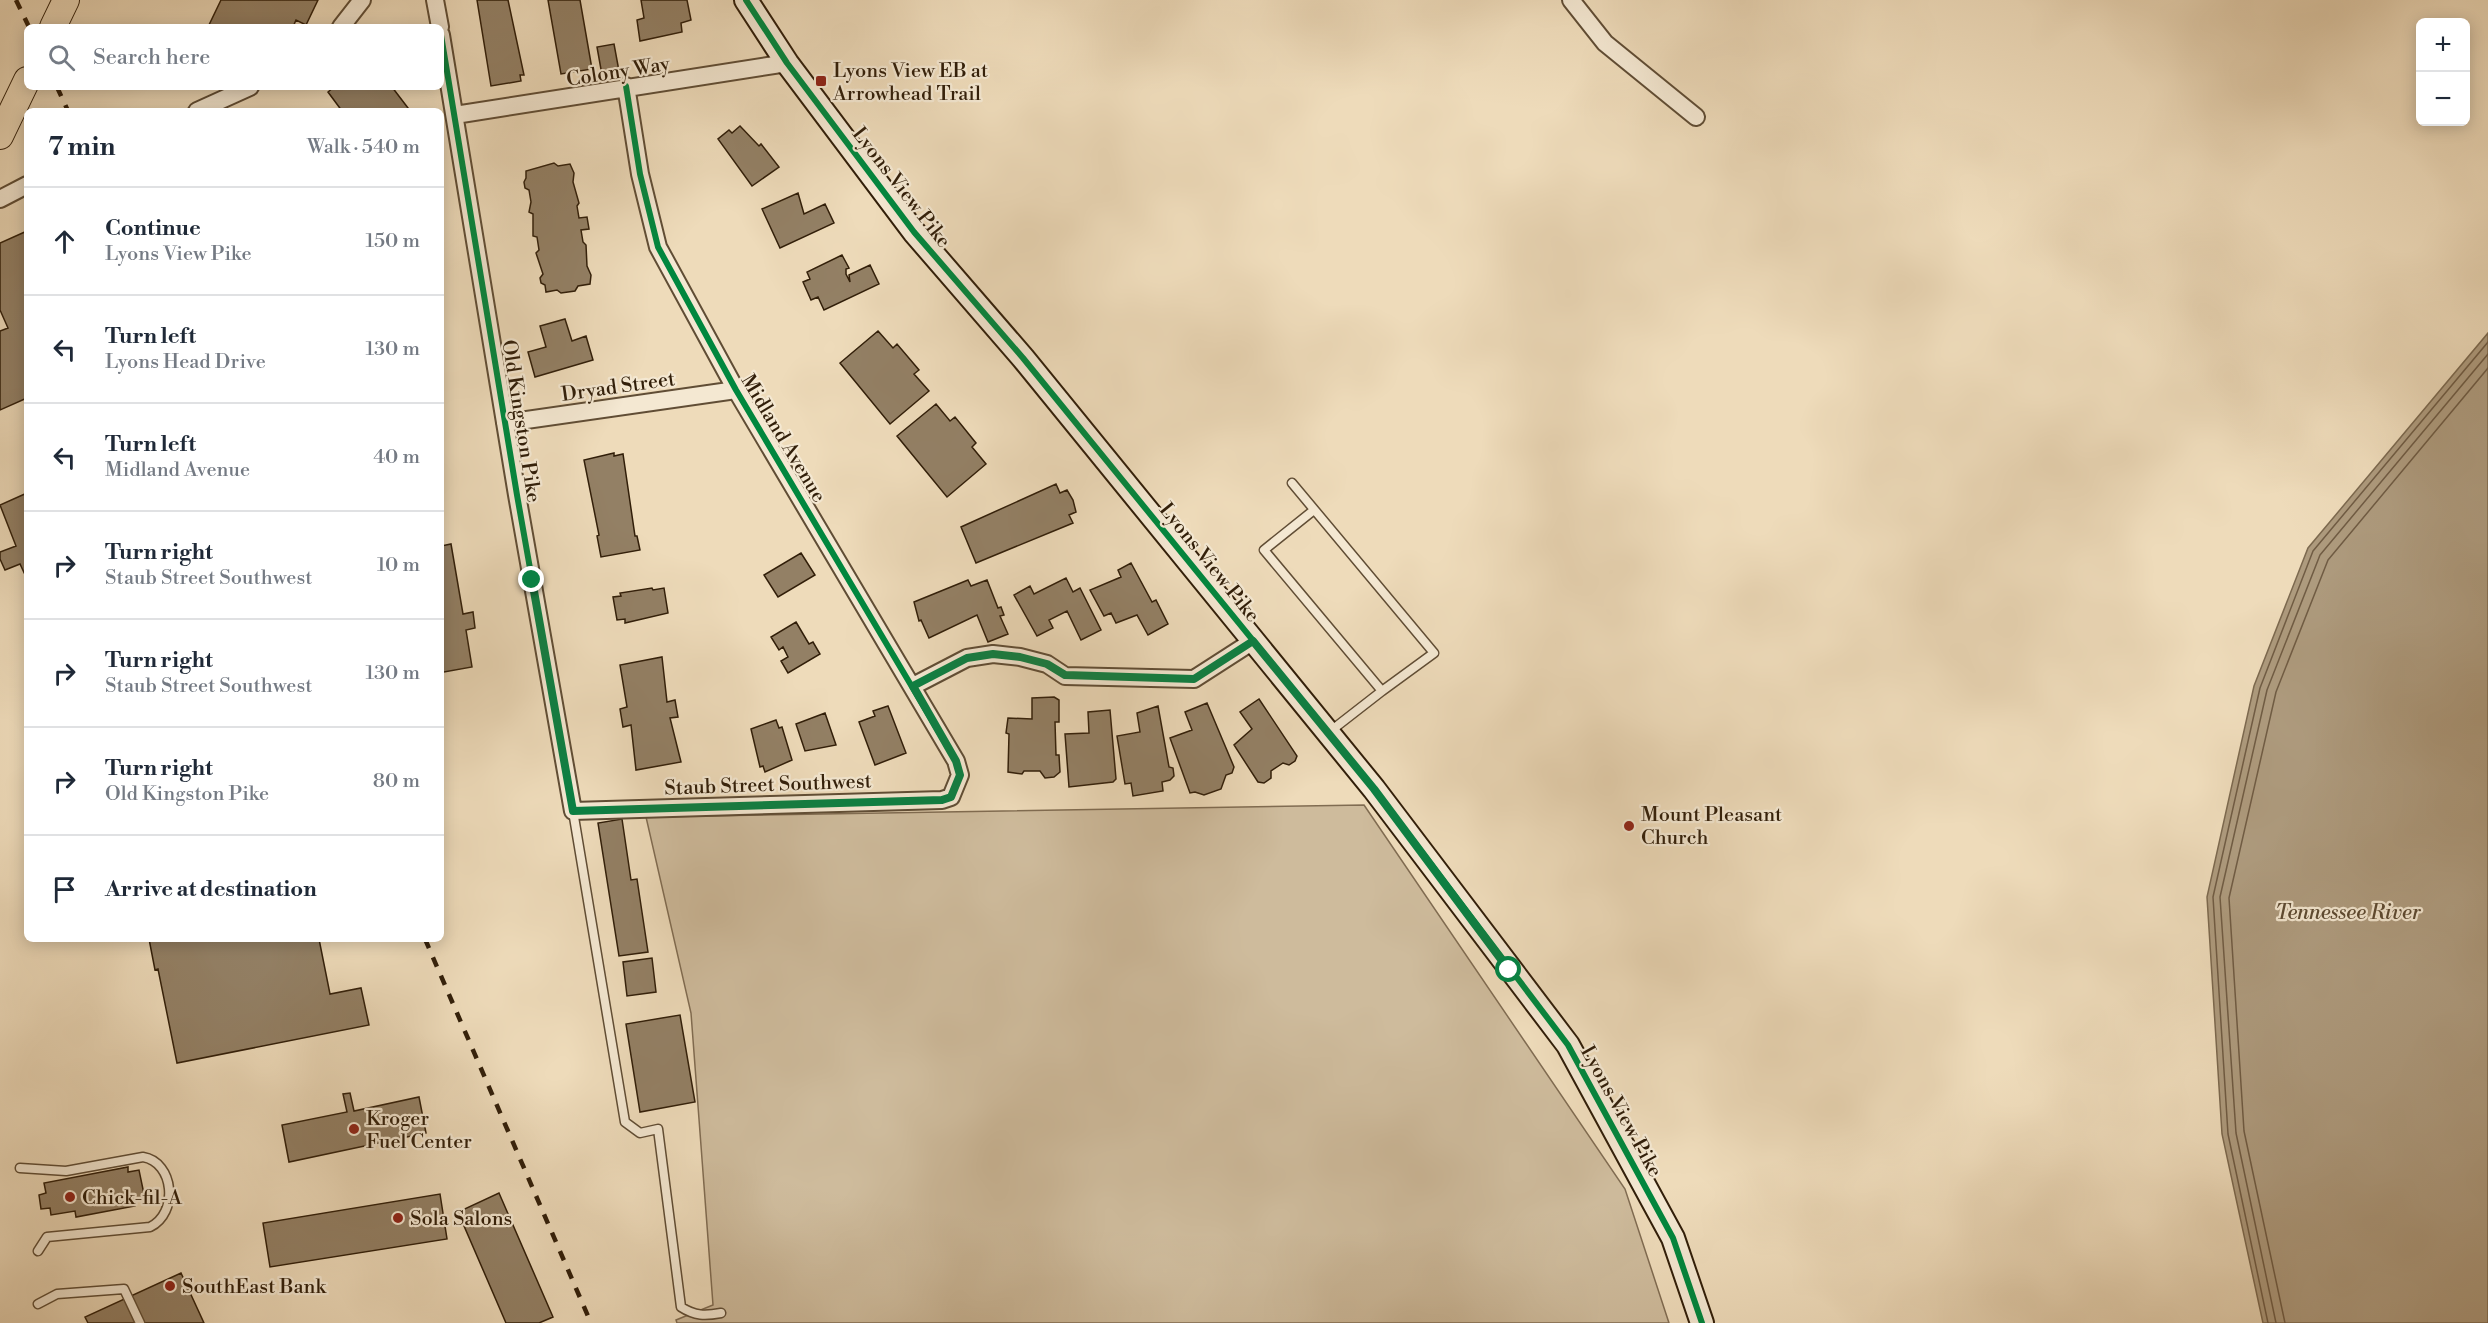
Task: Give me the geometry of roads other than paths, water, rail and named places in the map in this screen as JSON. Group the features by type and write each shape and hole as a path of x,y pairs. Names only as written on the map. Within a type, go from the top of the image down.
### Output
{"main road":[{"path":"54,24 66,0"},
{"path":"3,130 24,86"}],"street":[{"path":"343,24 362,0"},
{"path":"435,0 439,24"},
{"name":"Lyons View Pike","path":"746,0 787,63 914,232 1023,358 1374,789 1568,1046 1673,1238 1702,1323"},
{"path":"1571,0 1605,43 1696,117"},
{"name":"Old Kingston Pike","path":"444,52 505,423 573,811"},
{"name":"Colony Way","path":"455,115 626,86 787,63"},
{"name":"Midland Avenue","path":"626,86 640,174 658,247 736,390 956,761 960,775 958,787"},
{"path":"203,108 243,90"},
{"path":"0,199 24,187"},
{"name":"Dryad Street","path":"505,423 736,390"},
{"path":"913,686 967,658 993,654 1020,657 1047,664 1065,675 1194,679 1253,641"},
{"name":"Staub Street Southwest","path":"573,811 942,800 951,797 958,787"}],"lane":[{"path":"1292,483 1434,653 1328,733"},
{"path":"1314,510 1264,550 1382,691"},
{"path":"573,811 625,1122 640,1132 658,1129 681,1307 691,1314 704,1316 721,1313"},
{"path":"20,1168 66,1171 143,1157 152,1159 161,1167 166,1177 168,1207 166,1215 159,1222 150,1227 47,1237 38,1251"},
{"path":"38,1304 57,1294 124,1289 140,1323"}],"water":[{"name":"Tennessee River","path":"2488,333 2488,1323 2263,1323 2222,1134 2207,897 2254,686 2308,548"}],"railway":[{"path":"16,0 28,24"},
{"path":"58,90 67,108"},
{"path":"426,942 591,1323"}],"place":[{"name":"Lyons View EB at Arrowhead Trail","path":"821,81"},
{"name":"Mount Pleasant Church","path":"1629,826"},
{"name":"Kroger Fuel Center","path":"354,1129"},
{"name":"Chick-fil-A","path":"70,1197"},
{"name":"Sola Salons","path":"398,1218"},
{"name":"SouthEast Bank","path":"170,1286"}]}
